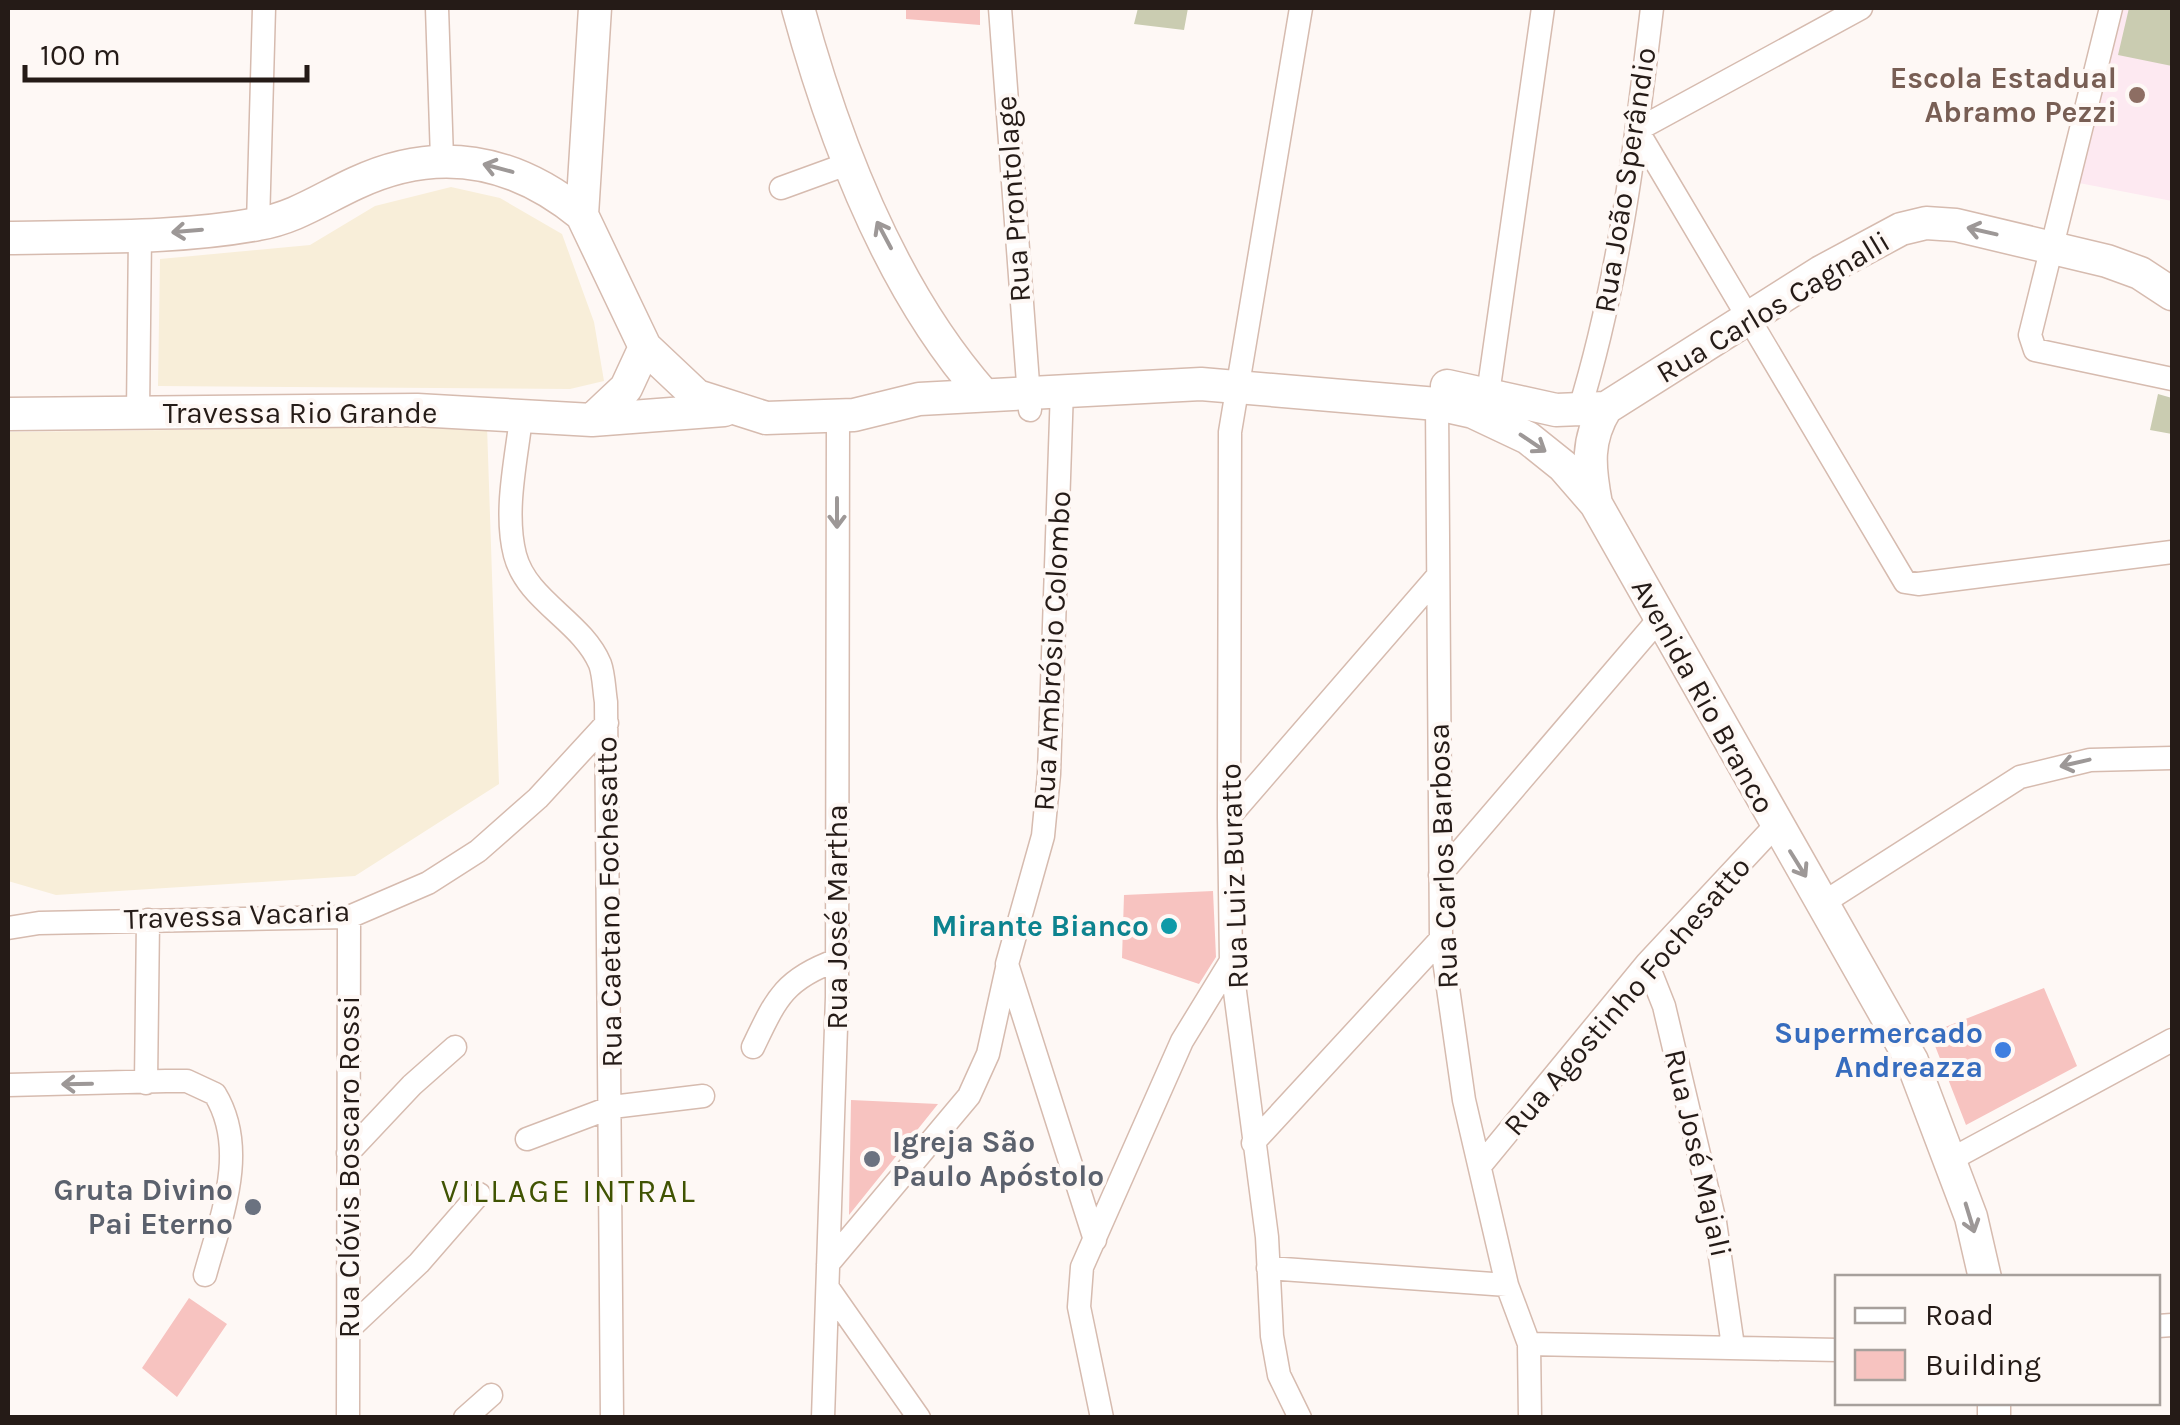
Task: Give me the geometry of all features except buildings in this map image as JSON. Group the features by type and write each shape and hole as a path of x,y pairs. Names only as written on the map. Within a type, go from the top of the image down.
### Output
{"main road":[{"name":"Avenida Rio Branco","path":"594,8 582,215 645,347 696,396 729,410 766,418 949,419 1029,400 1096,392 1237,378 1368,377 1488,394 1526,405 1601,407"},
{"path":"798,8 847,164 930,321 983,394"},
{"path":"8,238 140,234 258,224 318,204 386,170 442,159 476,162 523,176 582,215"},
{"name":"Rua Carlos Cagnalli","path":"1601,407 1820,272 1901,230 1926,223 1956,225 2053,247 2140,273 2172,294"},
{"path":"919,398 932,362 930,321"},
{"path":"592,420 626,388 645,347"},
{"name":"Avenida Rio Branco","path":"1237,378 1473,412 1528,438 1562,466 1596,504 1775,826 1912,1061 1971,1217 1984,1275"},
{"name":"Avenida Rio Branco","path":"855,417 919,398 983,394 1029,400"},
{"path":"1596,504 1590,443 1601,407"},
{"name":"Travessa Rio Grande","path":"8,414 417,410 592,420 729,410"}],"street":[{"path":"258,224 264,8"},
{"path":"436,8 442,159"},
{"name":"Rua Prontolage","path":"1000,8 1029,400"},
{"name":"Rua Luiz Buratto","path":"1300,1418 1279,1375 1242,1026 1231,961 1230,432 1301,8"},
{"path":"1488,394 1542,8"},
{"name":"Rua João Sperândio","path":"1601,407 1597,352 1637,130 1652,8"},
{"path":"1861,8 1637,130 1905,582 1918,584 2172,552"},
{"path":"2111,8 2030,335 2035,350 2172,379"},
{"path":"780,188 847,164"},
{"path":"138,413 140,234"},
{"name":"Rua João Sperândio","path":"1597,352 1607,386 1601,407"},
{"name":"Rua Ambrósio Colombo","path":"828,1276 969,1096 988,1054 1007,964 1042,836 1049,774 1062,397"},
{"name":"Rua Carlos Barbosa","path":"1437,404 1440,939 1454,1046 1480,1166 1507,1285 1529,1344 1530,1418"},
{"name":"Rua José Martha","path":"823,1418 855,417"},
{"name":"Rua Caetano Fochesatto","path":"520,418 512,510 515,558 535,589 582,637 600,664 607,723 612,1418"},
{"path":"1230,817 1436,578"},
{"path":"1440,876 1660,619"},
{"name":"Travessa Vacaria","path":"8,928 40,923 349,917 428,882 478,851 538,798 607,723"},
{"path":"1823,903 2020,777 2090,760 2172,758"},
{"name":"Rua Agostinho Fochesatto","path":"1480,1166 1648,963 1775,826"},
{"name":"Travessa Vacaria","path":"8,910 40,923"},
{"name":"Rua Clóvis Boscaro Rossi","path":"348,1418 349,917"},
{"path":"146,1083 148,920"},
{"path":"1253,1143 1440,939"},
{"path":"753,1047 778,995 805,973 837,960"},
{"path":"1102,1418 1078,1307 1082,1266 1182,1041 1231,961"},
{"name":"Rua José Majali","path":"1648,963 1664,1006 1715,1222 1733,1346"},
{"path":"1007,964 1094,1240"},
{"path":"1950,1160 2172,1040"},
{"path":"348,1153 412,1084 455,1047"},
{"path":"8,1085 188,1082 215,1094 224,1108 231,1164 205,1275"},
{"path":"526,1139 612,1107 702,1096"},
{"path":"350,1328 420,1263 479,1194"},
{"path":"1268,1268 1507,1285"},
{"path":"828,1276 919,1418"},
{"path":"1529,1344 1835,1350"},
{"path":"466,1418 491,1395"}],"shaded area":[{"name":"Escola Estadual Abramo Pezzi","path":"2123,8 2172,8 2172,201 2079,183"},
{"path":"451,187 500,198 562,234 594,322 604,381 570,389 158,386 160,259 310,245 375,206"},
{"path":"487,426 499,784 355,876 56,895 8,881 8,432"}],"green space":[{"path":"1138,8 1188,8 1184,30 1134,24"},
{"path":"2129,8 2172,9 2172,66 2118,55"},
{"path":"2158,394 2172,398 2172,434 2150,430"}],"place":[{"name":"Escola Estadual Abramo Pezzi","path":"2137,95"},
{"name":"Mirante Bianco","path":"1169,926"},
{"name":"Supermercado Andreazza","path":"2003,1050"},
{"name":"Igreja São Paulo Apóstolo","path":"872,1159"},
{"name":"Gruta Divino Pai Eterno","path":"253,1207"}],"district":[{"name":"VILLAGE INTRAL","path":"569,1191"}]}
